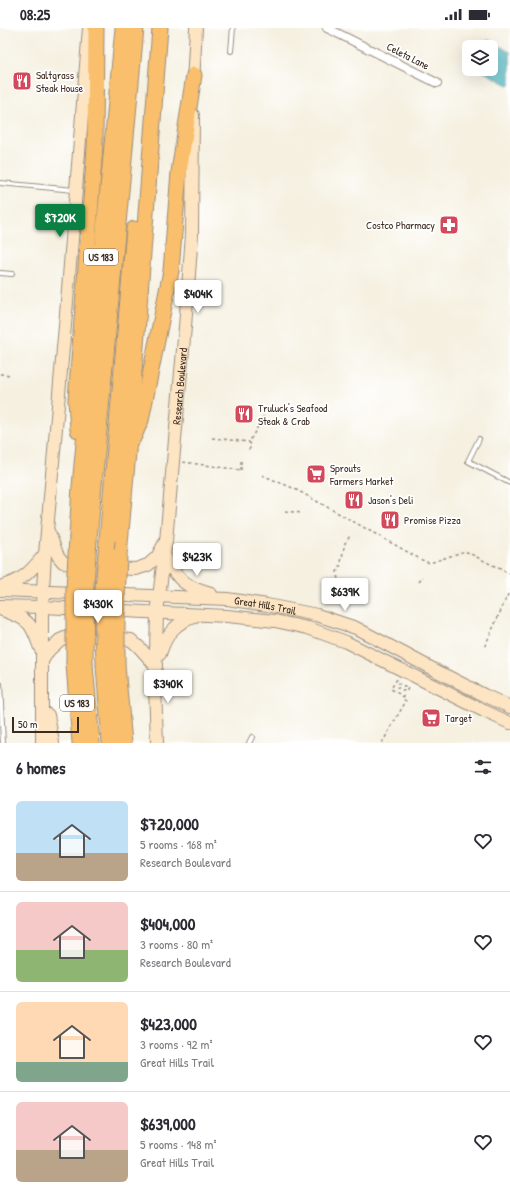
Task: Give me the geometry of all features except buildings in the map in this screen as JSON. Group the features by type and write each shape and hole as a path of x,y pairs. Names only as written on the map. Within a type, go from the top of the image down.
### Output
{"highway":[{"path":"80,486 76,400 95,154 96,28"},
{"name":"US 183","path":"80,743 79,665 74,590 83,538 80,486 122,28"},
{"path":"83,538 136,28"},
{"path":"110,743 110,666 117,599 113,540 152,28"},
{"path":"113,540 128,452 160,28"},
{"path":"128,452 141,420 171,271 179,172 194,75"},
{"path":"79,665 92,743"},
{"path":"110,666 124,743"}],"main road":[{"path":"42,743 42,607 45,554 89,28"},
{"name":"Research Boulevard","path":"157,743 155,686 157,614 166,541 192,234 196,28"},
{"path":"47,528 58,556 63,562 77,567 136,569 148,565 157,557 166,541"},
{"path":"0,587 16,581 29,573 45,554"},
{"path":"164,557 177,577 186,585 227,599"},
{"name":"Great Hills Trail","path":"0,590 227,599 274,606 317,615 356,628 403,654 510,707"},
{"path":"0,607 29,624 42,657"},
{"name":"Great Hills Trail","path":"0,607 42,607 157,614 227,616 275,621 308,628 346,642 396,673 510,722"},
{"path":"42,657 60,640 72,635 99,636 131,640 156,666 164,642 169,634 186,619 201,616"},
{"path":"42,688 53,743"}],"street":[{"name":"Celeta Lane","path":"326,28 437,83"}],"lane":[{"path":"231,51 233,28"},
{"path":"0,183 76,190"},
{"path":"0,273 12,274"},
{"path":"478,439 468,461 510,483"},
{"path":"396,673 403,654"},
{"path":"0,684 3,743"},
{"path":"249,743 252,737"}],"path":[{"path":"0,374 11,375"},
{"path":"248,450 251,445 249,442 264,416"},
{"path":"212,438 249,442"},
{"path":"183,462 242,470 241,461"},
{"path":"262,475 295,489 422,560 430,563 465,551 510,574"},
{"path":"284,511 301,513"},
{"path":"335,590 336,583 338,581 337,572 340,567 345,543 350,536"},
{"path":"419,582 423,577"},
{"path":"485,646 510,590"},
{"path":"382,743 406,701 403,699 404,697 390,689 393,685 406,692 408,688 395,682 396,673"}],"water":[{"path":"498,45 510,52 510,86 492,76 498,76"}],"place":[{"name":"Saltgrass Steak House","path":"22,81"},
{"name":"Costco Pharmacy","path":"449,225"},
{"name":"Truluck's Seafood Steak & Crab","path":"244,414"},
{"name":"Sprouts Farmers Market","path":"316,474"},
{"name":"Jason's Deli","path":"354,500"},
{"name":"Promise Pizza","path":"390,520"},
{"name":"Target","path":"431,718"}]}
